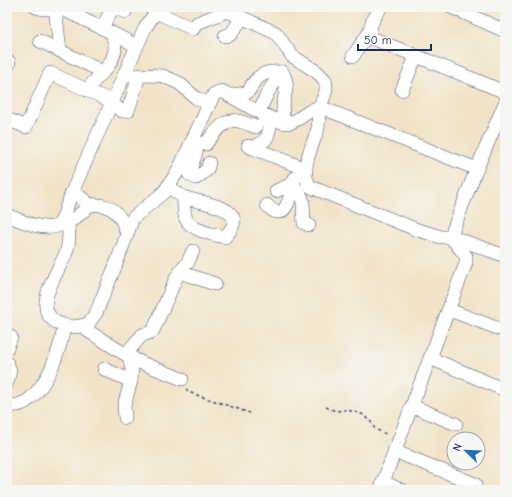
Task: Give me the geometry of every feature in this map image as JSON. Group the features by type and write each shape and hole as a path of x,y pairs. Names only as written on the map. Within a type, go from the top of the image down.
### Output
{"street":[{"path":"36,7 43,9 51,7 60,8 137,46"},
{"path":"51,7 58,29 60,51"},
{"path":"353,56 367,36 372,22 381,7"},
{"path":"451,7 505,31"},
{"path":"87,90 93,81 104,72 114,55 115,48 107,30 117,9"},
{"path":"88,324 76,327 64,326 52,320 46,308 46,296 67,250 69,233 64,223 72,192 145,28 157,10 193,29 197,23 227,11 259,24 276,33 292,56 317,72 325,80 326,93 320,107 318,126 306,159 292,184 291,195 286,207 282,211 276,212 267,205"},
{"path":"58,29 66,25 76,15"},
{"path":"225,36 231,34 242,18"},
{"path":"367,36 505,92"},
{"path":"40,41 104,72"},
{"path":"402,90 416,56"},
{"path":"246,93 250,90 259,76 264,73 272,71 282,72"},
{"path":"282,72 287,80 283,122"},
{"path":"262,106 282,72"},
{"path":"7,119 26,127 50,73 112,103 122,111 128,111 139,76"},
{"path":"125,73 134,76 147,74 163,76 179,83 196,98 209,104"},
{"path":"209,163 206,170 196,178 189,174 195,142 214,94 222,91 230,96 262,106 284,101"},
{"path":"230,96 237,93 246,93 283,122 289,123 312,108 320,107 476,169"},
{"path":"401,490 382,486 466,263 466,256 453,240 453,230 476,169 505,103"},
{"path":"262,106 270,126 267,139 250,147 301,167 308,184 316,189 440,237 453,237 505,256"},
{"path":"195,142 206,144 211,137 229,121 238,121 256,127"},
{"path":"180,382 129,356 88,331 88,324 96,313 116,267 133,218 160,196 178,171 195,142"},
{"path":"276,192 292,184"},
{"path":"292,184 298,189 302,196 304,205 304,223 309,225"},
{"path":"168,186 183,196"},
{"path":"72,192 90,205"},
{"path":"7,215 32,224 54,228 73,220 90,205 100,204 108,207 120,215 133,218"},
{"path":"120,215 127,235"},
{"path":"125,418 124,406 131,381 132,368 129,356 130,349 142,334 149,333 153,330 177,276 188,262 193,251"},
{"path":"181,271 188,275 215,284"},
{"path":"448,310 505,331"},
{"path":"9,402 19,405 31,399 38,391 48,374 62,340 64,326"},
{"path":"430,358 505,390"},
{"path":"7,363 10,370 7,383"},
{"path":"104,370 131,381"},
{"path":"412,406 456,424"},
{"path":"394,451 475,484"}],"path":[{"path":"180,382 191,393 250,414"},
{"path":"326,407 336,411 347,410 362,414 371,422 375,429 390,436 400,436"}]}
